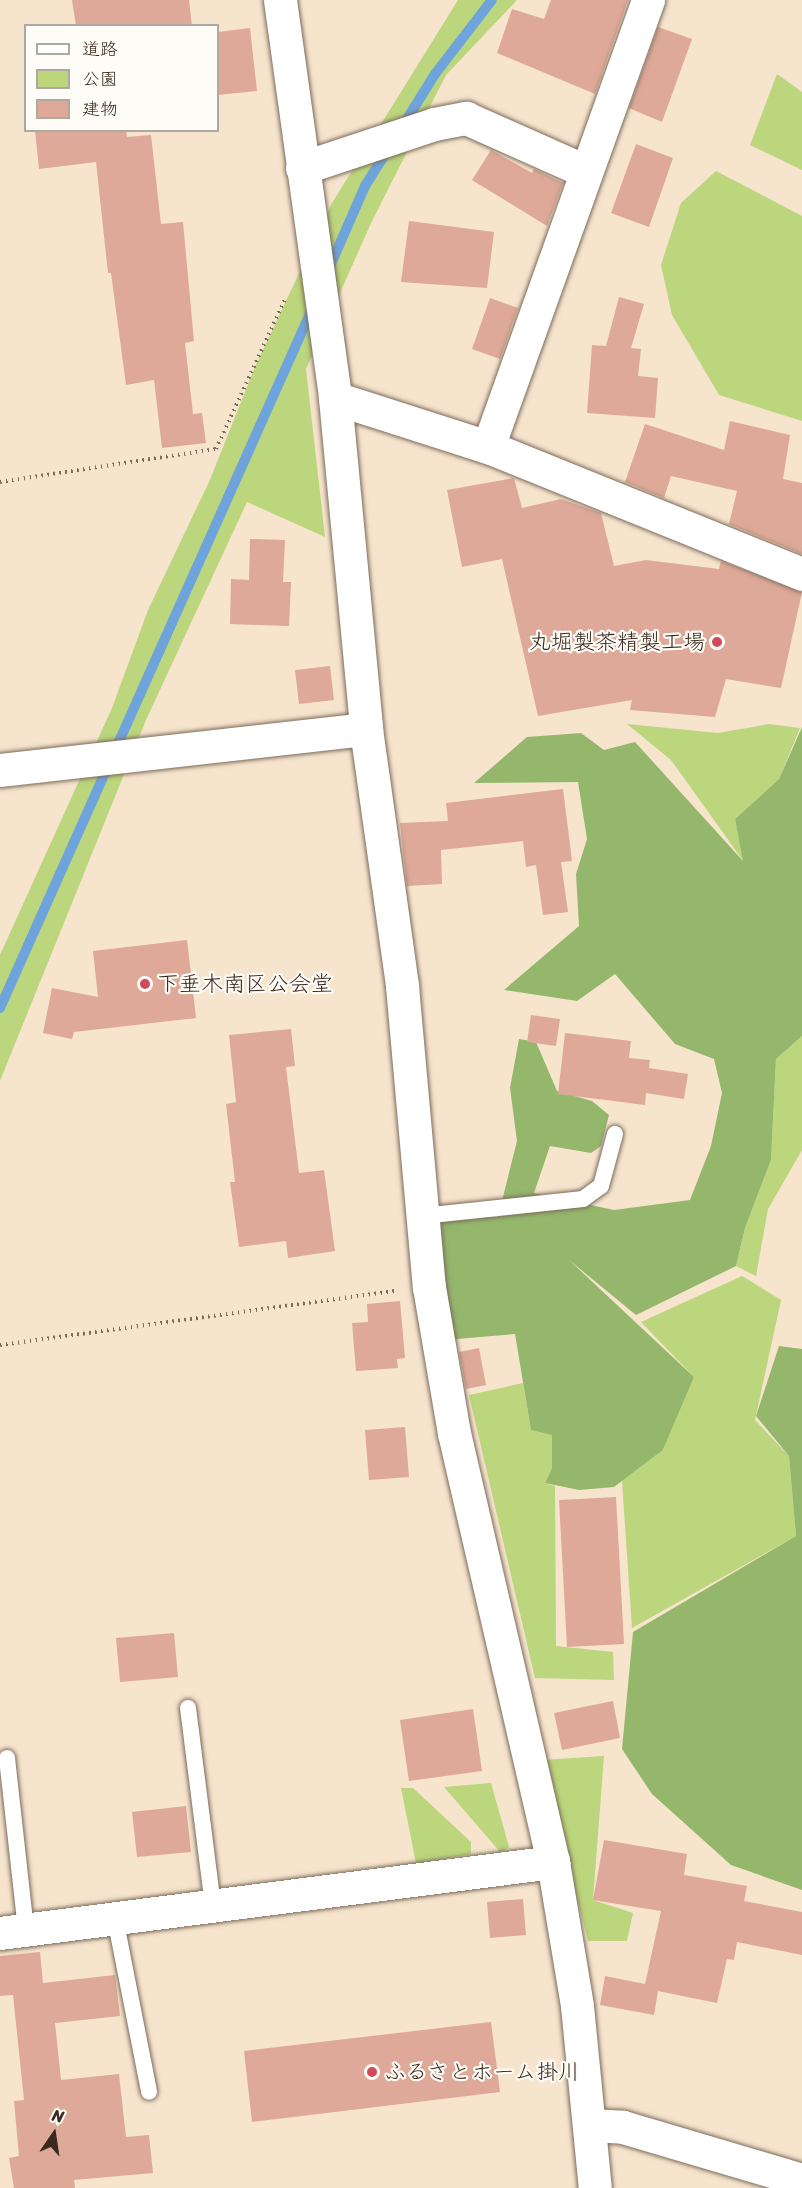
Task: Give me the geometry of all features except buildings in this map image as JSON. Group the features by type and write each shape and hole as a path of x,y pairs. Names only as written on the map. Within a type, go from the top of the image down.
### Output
{"street":[{"path":"280,0 314,266 335,398 366,729 402,986 429,1287 454,1433 553,1862 577,2006 594,2188"},
{"path":"488,447 648,0"},
{"path":"302,168 434,124 466,118 585,171"},
{"path":"335,398 488,447 802,574"},
{"path":"0,770 366,729"},
{"path":"13,1931 553,1862"},
{"path":"589,2125 623,2127 802,2180"}],"lane":[{"path":"422,1216 583,1198 601,1186 615,1134"},
{"path":"188,1708 213,1905"},
{"path":"7,1758 13,1931"},
{"path":"115,1918 149,2092"}],"path":[{"path":"0,482 216,449 289,291"},
{"path":"0,1345 429,1287"}],"green space":[{"path":"458,0 517,0 446,75 372,221 306,369 325,537 247,502 146,720 0,1081 0,955 112,708 148,610 209,482 255,367 332,203"},
{"path":"777,74 802,92 802,170 750,145"},
{"path":"716,171 802,216 802,421 719,395 672,315 661,265 681,203"},
{"path":"627,724 718,733 769,724 800,728 779,779 735,819 744,862 671,760"},
{"path":"802,727 802,1036 776,1059 771,1160 745,1228 736,1266 636,1315 569,1260 694,1377 663,1450 614,1487 579,1490 545,1483 552,1468 552,1435 531,1430 515,1334 445,1340 431,1215 498,1217 517,1141 510,1088 519,1039 536,1042 557,1091 592,1101 609,1115 601,1146 591,1153 550,1146 534,1193 614,1210 690,1200 711,1146 722,1093 714,1059 675,1044 615,974 577,1001 504,990 579,926 576,874 587,839 578,782 474,783 527,737 581,733 604,750 635,742 743,861 735,819 779,779"},
{"path":"802,1036 802,1150 768,1209 756,1276 736,1266 745,1228 771,1160 776,1059"},
{"path":"742,1276 781,1300 755,1420 789,1456 796,1536 632,1628 622,1481 663,1450 694,1377 641,1322"},
{"path":"779,1346 802,1349 802,1890 731,1865 652,1794 622,1749 633,1632 796,1536 789,1456 756,1416"},
{"path":"523,1383 531,1430 552,1434 552,1468 545,1483 555,1486 556,1646 613,1652 614,1680 535,1678 469,1395"},
{"path":"604,1756 593,1900 633,1913 627,1941 588,1941 542,1760"},
{"path":"491,1783 509,1847 501,1853 444,1787"},
{"path":"401,1788 413,1788 471,1842 471,1854 416,1863"}],"waterway":[{"path":"402,127 435,74 492,0"},
{"path":"327,273 365,186 389,148"},
{"path":"0,1008 313,307"}],"place":[{"name":"丸堀製茶精製工場","path":"717,642"},
{"name":"下垂木南区公会堂","path":"145,984"},
{"name":"ふるさとホーム掛川","path":"372,2072"}]}
